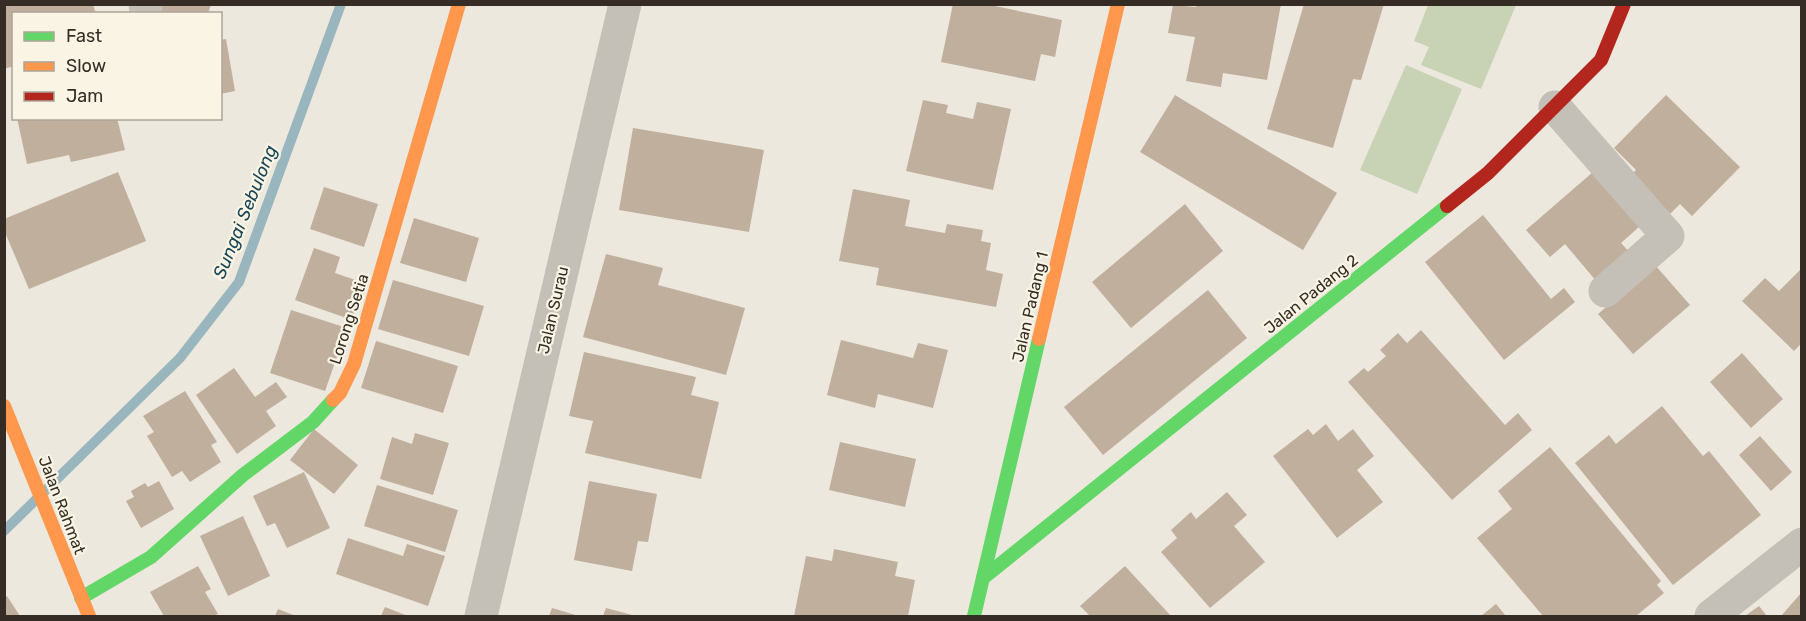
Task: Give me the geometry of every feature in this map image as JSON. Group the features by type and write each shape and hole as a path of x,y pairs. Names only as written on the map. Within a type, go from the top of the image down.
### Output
{"street":[{"name":"Lorong Setia","path":"81,598 151,557 243,475 312,422 340,393 354,364 459,4"},
{"name":"Jalan Surau","path":"481,616 625,4"},
{"name":"Jalan Padang 1","path":"974,616 1118,4"},
{"name":"Jalan Padang 2","path":"983,578 1488,173 1601,60 1624,4"},
{"path":"1555,107 1668,236 1605,291"},
{"name":"Jalan Rahmat","path":"4,406 89,616"},
{"path":"1711,616 1802,544"}],"green space":[{"path":"1428,5 1516,5 1481,89 1421,65 1429,47 1414,41"},
{"path":"1406,65 1462,89 1417,194 1360,170"}],"building":[{"path":"4,4 93,4 95,12 12,12 12,67 4,69"},
{"path":"158,4 211,4 209,12 156,12"},
{"path":"953,4 985,4 1062,20 1055,57 1041,54 1035,81 941,62"},
{"path":"1197,4 1281,4 1267,80 1223,73 1221,87 1186,81 1195,37 1168,33 1173,5 1196,7"},
{"path":"1304,4 1384,4 1361,80 1353,79 1333,148 1267,129"},
{"path":"226,39 235,91 222,94 222,40"},
{"path":"1175,95 1337,193 1303,250 1140,152"},
{"path":"1666,95 1740,167 1692,216 1680,204 1670,214 1630,176 1636,170 1614,148"},
{"path":"923,100 948,105 946,113 973,119 977,102 1011,109 993,190 906,171"},
{"path":"17,120 118,120 125,150 71,162 69,155 27,164"},
{"path":"633,128 764,150 749,232 619,210"},
{"path":"118,172 146,241 29,289 4,230 4,219"},
{"path":"1593,172 1640,226 1621,243 1630,253 1597,282 1565,244 1550,257 1526,230"},
{"path":"324,187 378,204 364,247 310,229"},
{"path":"853,189 910,200 905,226 945,233 947,224 983,230 981,241 991,243 986,270 1003,274 996,307 876,285 879,268 839,261"},
{"path":"1185,204 1223,251 1131,328 1092,282"},
{"path":"1483,215 1551,299 1564,288 1575,302 1504,360 1425,262"},
{"path":"414,218 479,238 466,282 400,263"},
{"path":"314,248 340,257 335,273 364,283 352,320 295,300"},
{"path":"606,254 663,268 658,285 745,308 726,375 583,337"},
{"path":"1655,265 1690,305 1633,354 1598,314"},
{"path":"1802,268 1802,343 1794,351 1742,301 1765,278 1779,291"},
{"path":"393,280 484,306 469,356 378,329"},
{"path":"1208,290 1247,338 1103,455 1064,407"},
{"path":"291,310 347,328 325,391 270,373"},
{"path":"1421,330 1505,425 1518,413 1532,430 1452,500 1348,382 1364,368 1368,372 1386,356 1380,350 1398,333 1407,343"},
{"path":"841,340 913,358 918,343 948,350 933,408 878,394 875,408 827,395"},
{"path":"376,341 458,366 443,413 361,388"},
{"path":"584,352 696,377 691,395 719,402 701,479 585,453 593,421 569,416"},
{"path":"1742,353 1783,399 1751,428 1710,382"},
{"path":"234,368 255,397 276,382 287,397 266,411 276,426 237,454 196,395"},
{"path":"185,391 217,442 211,445 221,462 190,482 182,471 172,477 147,436 154,432 143,416"},
{"path":"1662,406 1703,456 1709,451 1761,515 1673,585 1575,463 1609,435 1616,444"},
{"path":"1326,424 1338,441 1353,429 1374,456 1357,470 1383,502 1337,538 1273,456 1308,429 1313,435"},
{"path":"314,429 358,465 334,494 290,460"},
{"path":"415,433 449,443 433,495 380,479 392,437 412,444"},
{"path":"1760,436 1792,472 1771,491 1739,455"},
{"path":"840,442 916,459 905,507 829,490"},
{"path":"1550,447 1661,581 1657,585 1664,593 1636,616 1543,616 1477,538 1512,509 1498,491"},
{"path":"304,472 330,528 287,548 275,523 267,526 253,496"},
{"path":"159,481 174,509 141,528 126,501 134,497 131,491 145,483 148,487"},
{"path":"589,481 657,494 648,542 638,541 632,571 574,560"},
{"path":"377,485 458,510 445,552 364,526"},
{"path":"1227,492 1247,515 1234,526 1265,562 1210,608 1161,552 1177,538 1171,530 1191,512 1196,519"},
{"path":"243,516 270,576 228,596 200,536"},
{"path":"348,538 403,556 407,544 445,556 428,606 336,574"},
{"path":"834,549 898,562 895,576 915,580 908,616 794,616 806,556 832,561"},
{"path":"198,566 211,589 205,592 218,614 164,616 150,592"},
{"path":"1125,566 1171,616 1090,616 1080,606"},
{"path":"1802,592 1802,616 1781,616"},
{"path":"7,596 20,616 4,616 4,598"},
{"path":"1496,604 1506,616 1481,616"},
{"path":"1759,606 1767,616 1745,616"},
{"path":"385,607 408,616 381,616"},
{"path":"552,608 579,616 549,616"},
{"path":"606,608 636,616 603,616"},
{"path":"278,609 296,616 275,616"}],"waterway":[{"name":"Sungai Sebulong","path":"4,531 180,358 239,282 341,4"}],"traffic: fast":[{"path":"983,578 1447,206"},
{"path":"974,616 1039,339"},
{"path":"81,598 151,557 243,475 313,422 333,400"}],"traffic: slow":[{"path":"333,400 340,393 354,364 459,4"},
{"path":"1039,339 1118,4"},
{"path":"4,406 89,616"}],"traffic: jam":[{"path":"1447,206 1488,173 1601,60 1624,4"}]}
